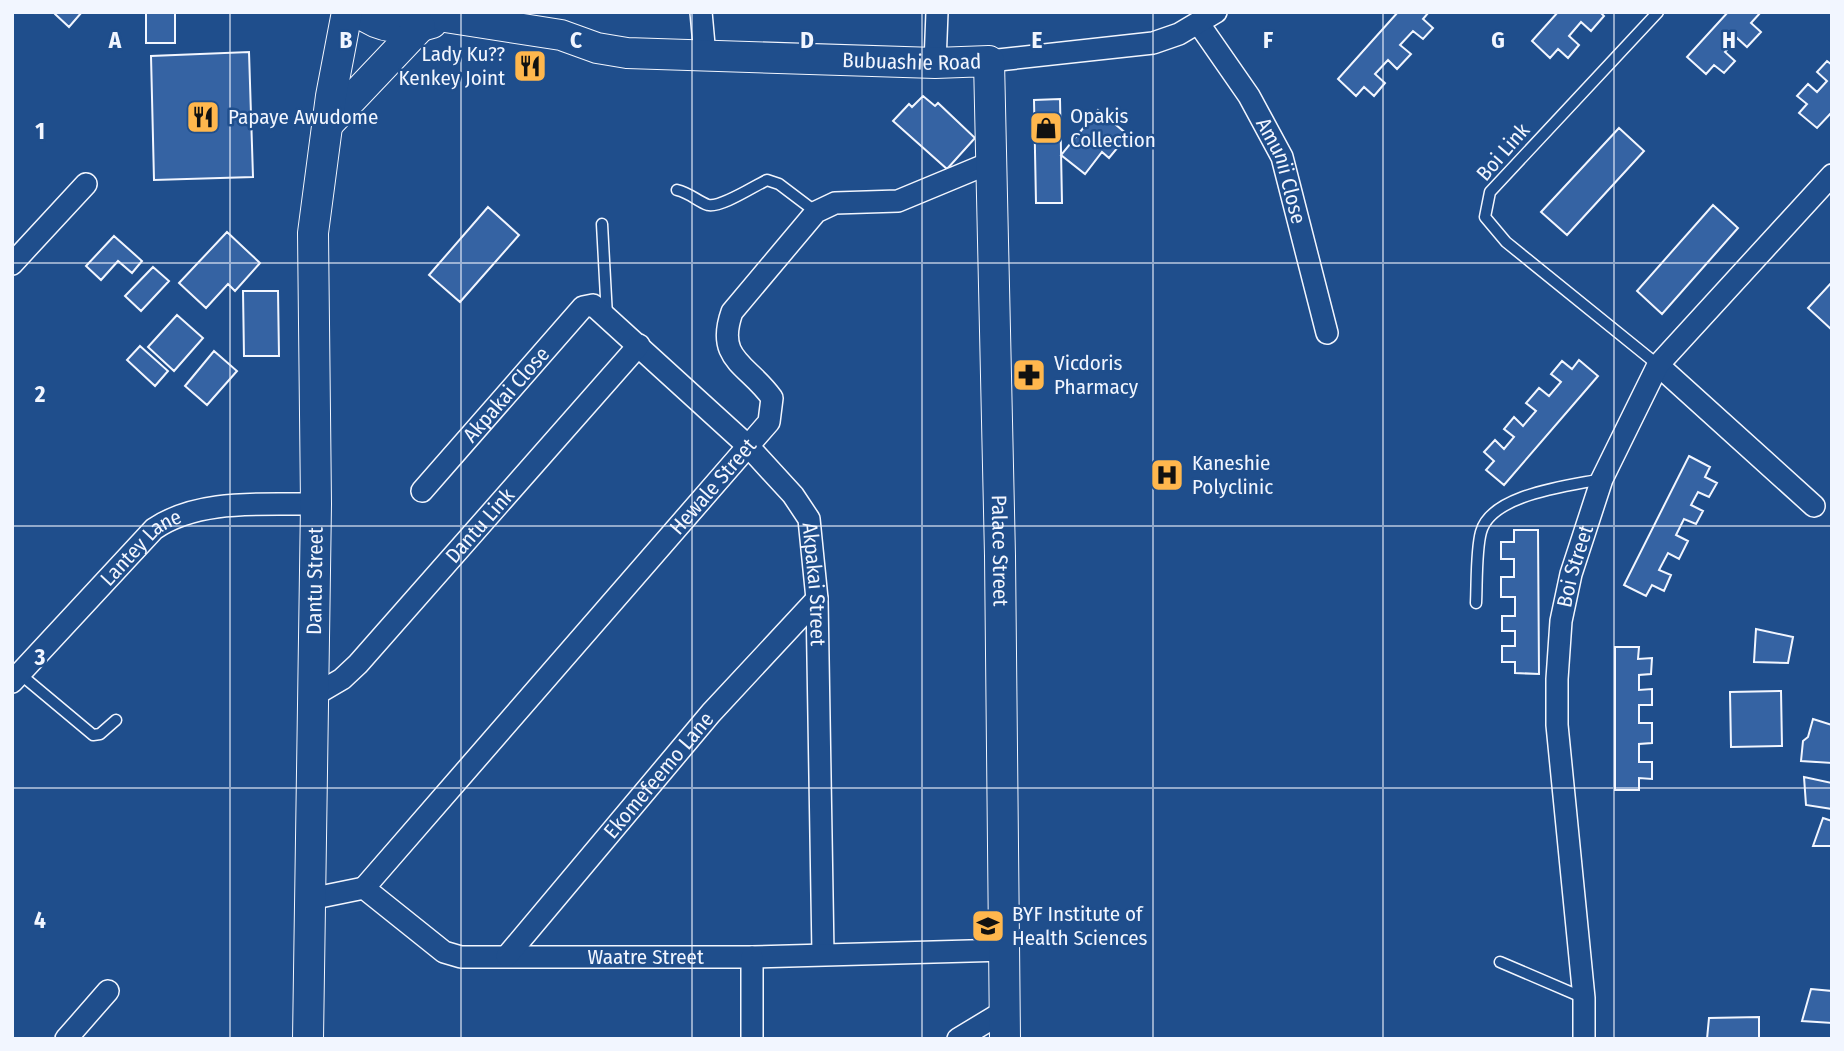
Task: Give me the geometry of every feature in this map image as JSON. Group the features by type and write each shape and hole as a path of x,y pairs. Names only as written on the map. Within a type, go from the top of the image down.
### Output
{"street":[{"name":"Dantu Street","path":"308,1039 316,504 313,233 331,96 347,12"},
{"name":"Bubuashie Road","path":"359,12 369,20 394,28 438,19 552,23 597,48 627,53 935,63 989,61 1153,43 1179,34 1207,18"},
{"path":"701,12 705,56"},
{"path":"935,63 937,12"},
{"name":"Amunii Close","path":"1207,18 1282,157 1327,332"},
{"path":"329,123 438,19"},
{"name":"Palace Street","path":"989,61 1006,950 1005,1024"},
{"path":"816,212 835,203 898,201 992,162"},
{"name":"Boi Street","path":"1584,1039 1584,998 1557,725 1561,621 1570,574 1602,479 1658,365 1832,175"},
{"path":"12,264 86,184"},
{"name":"Hewale Street","path":"364,888 769,422 772,398 729,349 725,331 732,312 816,212"},
{"name":"Akpakai Close","path":"422,491 583,307 600,310"},
{"name":"Akpakai Street","path":"600,310 748,446 793,495 809,520 817,599 823,954"},
{"name":"Dantu Link","path":"313,696 342,679 358,664 639,345"},
{"path":"1658,365 1814,506"},
{"name":"Lantey Lane","path":"16,678 154,529 170,518 185,512 226,508 316,504"},
{"name":"Ekomefeemo Lane","path":"508,956 711,713 817,599"},
{"path":"310,900 364,888"},
{"name":"Waatre Street","path":"364,888 449,954 461,957 752,957 1006,950"},
{"path":"752,957 752,1039"},
{"path":"66,1039 108,991"},
{"path":"958,1039 1005,1024"}],"lane":[{"name":"Boi Link","path":"1658,12 1490,192 1485,217 1506,242 1658,365"},
{"path":"677,190 687,192 709,205 719,204 766,180 779,184 816,212"},
{"path":"600,310 602,224"},
{"path":"1476,603 1481,530 1495,510 1528,495 1602,479"},
{"path":"16,678 93,735 100,734 116,720"},
{"path":"1500,962 1584,998"}],"building":[{"path":"56,12 82,12 69,27"},
{"path":"146,12 175,12 175,43 146,43"},
{"path":"1398,12 1429,12 1423,19 1433,28 1423,39 1413,31 1400,45 1411,54 1397,69 1388,60 1375,74 1385,83 1374,96 1364,87 1356,96 1338,79"},
{"path":"1558,12 1600,12 1604,16 1591,31 1581,22 1569,36 1579,45 1568,58 1558,49 1550,58 1532,41"},
{"path":"1728,12 1761,12 1751,23 1761,32 1747,47 1737,38 1725,52 1735,61 1724,73 1714,65 1706,74 1687,57"},
{"path":"249,52 253,177 154,180 151,56"},
{"path":"1827,61 1832,65 1832,112 1817,128 1799,113 1807,104 1797,96 1808,84 1817,92 1827,81 1817,72"},
{"path":"923,96 935,106 938,103 975,138 947,169 893,121 909,104 912,107"},
{"path":"1060,99 1062,203 1036,203 1034,100"},
{"path":"1098,110 1128,135 1109,158 1102,152 1085,174 1061,155"},
{"path":"1619,128 1644,151 1567,235 1541,212"},
{"path":"1713,205 1738,228 1662,314 1637,291"},
{"path":"488,207 519,235 460,302 429,275"},
{"path":"227,232 260,263 235,291 228,284 206,308 179,283"},
{"path":"114,236 142,261 132,273 118,261 101,280 86,266"},
{"path":"153,267 169,281 141,311 125,296"},
{"path":"1832,282 1832,330 1808,308"},
{"path":"243,291 278,291 279,356 244,356"},
{"path":"177,315 203,338 174,371 148,347"},
{"path":"140,346 168,371 155,386 127,360"},
{"path":"214,351 237,371 207,405 185,386"},
{"path":"1579,360 1598,376 1504,485 1486,470 1494,461 1484,452 1495,440 1504,449 1514,437 1504,429 1514,417 1523,426 1536,411 1526,403 1539,388 1549,396 1561,382 1551,374 1562,361 1572,369"},
{"path":"1689,456 1710,467 1705,477 1717,483 1709,497 1698,492 1691,505 1703,511 1696,524 1684,519 1676,535 1688,541 1679,559 1668,553 1659,570 1671,575 1664,591 1652,585 1646,596 1624,585"},
{"path":"1514,530 1538,530 1539,674 1515,673 1515,662 1502,662 1502,646 1515,646 1515,631 1502,631 1502,616 1515,616 1515,597 1501,597 1501,577 1514,577 1514,559 1501,559 1501,542 1514,542"},
{"path":"1756,629 1793,637 1788,663 1754,662"},
{"path":"1615,647 1639,647 1638,659 1652,658 1651,674 1639,675 1639,690 1652,689 1652,705 1639,705 1639,723 1652,723 1652,743 1639,744 1639,762 1652,762 1652,779 1639,778 1639,790 1615,790"},
{"path":"1781,691 1782,746 1731,747 1730,692"},
{"path":"1813,719 1832,725 1832,763 1801,761 1803,741 1808,737"},
{"path":"1804,777 1832,783 1832,809 1806,805"},
{"path":"1823,818 1832,821 1832,846 1813,846"},
{"path":"1811,989 1832,991 1832,1023 1802,1021"},
{"path":"1759,1017 1759,1039 1707,1039 1709,1018"}],"place":[{"name":"Lady Ku?? Kenkey Joint","path":"530,66"},
{"name":"Papaye Awudome","path":"203,117"},
{"name":"Opakis Collection","path":"1046,128"},
{"name":"Vicdoris Pharmacy","path":"1029,375"},
{"name":"Kaneshie Polyclinic","path":"1167,475"},
{"name":"BYF Institute of Health Sciences","path":"988,926"}]}
